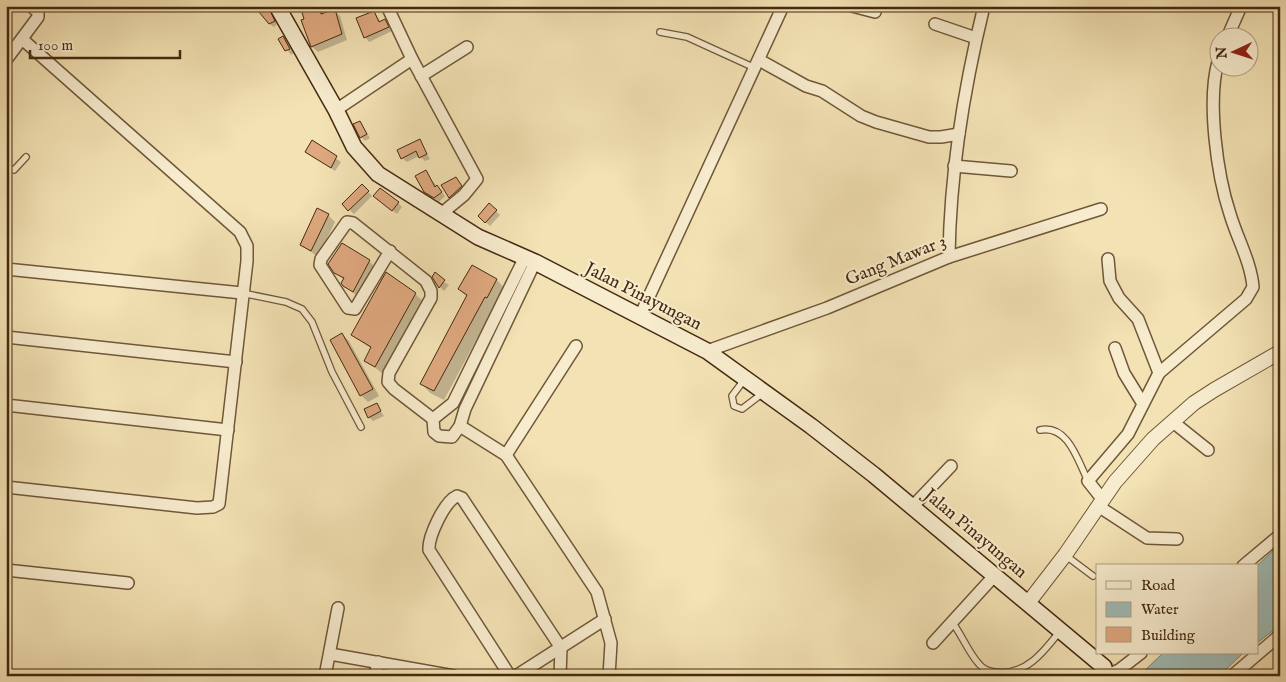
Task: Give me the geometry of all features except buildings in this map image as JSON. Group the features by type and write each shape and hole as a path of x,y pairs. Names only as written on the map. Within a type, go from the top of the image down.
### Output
{"main road":[{"name":"Jalan Pinayungan","path":"277,6 336,110 354,148 378,174 405,193 478,237 530,260 707,351 765,391 913,506 1104,667 1105,675"}],"street":[{"path":"6,60 38,14 31,6"},
{"path":"387,6 412,59 477,180 464,195 441,214"},
{"path":"640,316 783,6"},
{"path":"852,6 875,12"},
{"path":"949,257 950,206 954,166 976,38 984,6"},
{"path":"1231,28 1241,6"},
{"path":"935,24 976,38"},
{"path":"6,487 197,508 214,507 220,501 247,256 240,232 22,39"},
{"path":"421,76 467,47"},
{"path":"336,110 412,59"},
{"path":"757,64 827,94 861,116 876,122 929,137 959,134"},
{"path":"1177,539 1147,538 1101,503 1088,482 1128,434 1159,373 1246,299 1253,287 1229,212 1216,145 1213,103 1216,78"},
{"path":"954,166 1011,171"},
{"name":"Gang Mawar 3","path":"707,351 827,308 949,257 1101,209"},
{"path":"390,251 355,309 348,308 320,265 320,259 347,222 353,223 390,251 426,282 431,291 431,298 389,373 388,382 433,419 434,432 445,438 452,437 460,426 468,402 530,260"},
{"path":"1108,259 1110,281 1119,298 1138,319 1159,373"},
{"path":"433,419 453,403 530,260"},
{"path":"6,269 242,293"},
{"path":"6,337 236,362"},
{"path":"506,455 576,346"},
{"path":"1115,348 1124,373 1143,404"},
{"path":"1028,603 1140,453 1173,422 1214,390 1276,354"},
{"path":"457,396 468,402"},
{"path":"6,404 228,430"},
{"path":"1173,422 1208,450"},
{"path":"460,426 506,455 597,592 611,642 609,676"},
{"path":"913,506 951,466"},
{"path":"510,676 429,550 428,540 452,498 456,496 462,498 561,648 560,676"},
{"path":"1245,564 1280,534"},
{"path":"6,570 128,583"},
{"path":"933,643 995,575"},
{"path":"325,676 338,608"},
{"path":"516,676 605,619"},
{"path":"1258,654 1280,635"},
{"path":"330,654 378,662 422,673 454,676"},
{"path":"1105,675 1119,670 1140,654"},
{"path":"1232,676 1258,654"},
{"path":"375,676 378,662"}],"lane":[{"path":"660,32 687,37 757,64"},
{"path":"6,167 14,170 26,157"},
{"path":"242,293 286,302 302,309 312,322 332,372 361,427"},
{"path":"745,378 732,396 734,406 742,409 765,391"},
{"path":"1040,430 1052,428 1061,433 1068,441 1088,482"},
{"path":"1065,555 1093,576"},
{"path":"952,622 980,666 990,672 1019,671 1034,660 1061,630"}],"water":[{"path":"1280,544 1280,625 1258,642 1258,565"},
{"path":"1162,654 1242,654 1219,676 1139,676"}]}
